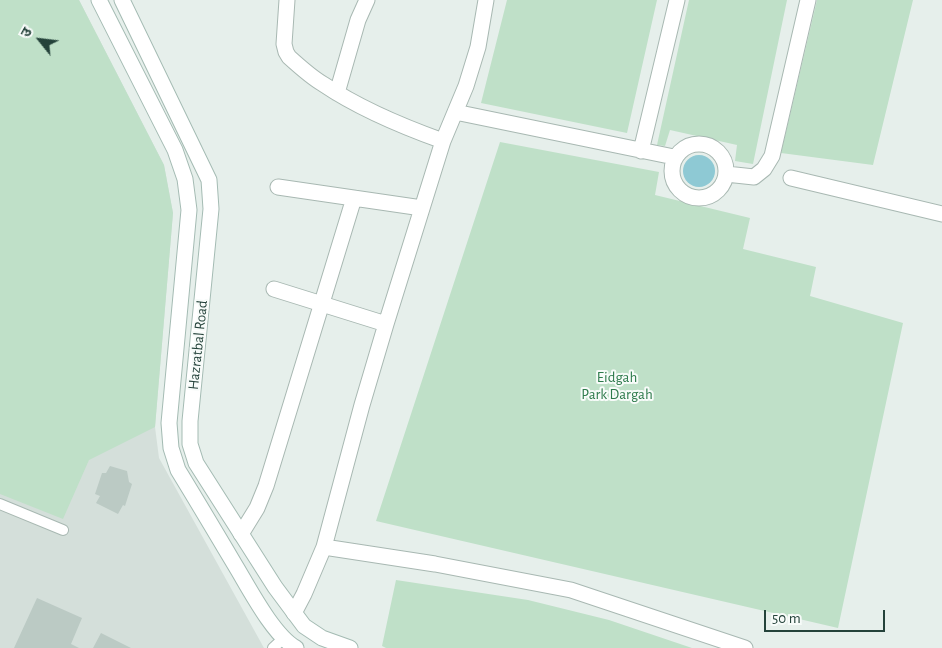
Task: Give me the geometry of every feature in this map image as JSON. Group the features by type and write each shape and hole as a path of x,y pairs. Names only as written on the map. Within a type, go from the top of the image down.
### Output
{"street":[{"name":"Hazratbal Road","path":"99,0 174,150 185,179 189,210 169,424 171,448 178,470 278,639 296,648"},
{"name":"Hazratbal Road","path":"122,0 209,180 211,209 190,421 190,444 196,463 241,534 304,626 322,638 350,648"},
{"path":"287,0 284,38 286,52 289,57 311,76 337,93 395,123 443,141"},
{"path":"337,93 358,20 367,0"},
{"path":"278,639 304,594 324,547 386,324 443,141 466,86 478,47 486,0"},
{"path":"641,151 677,0"},
{"path":"726,174 754,177 764,169 772,156 808,0"},
{"path":"455,112 674,157"},
{"path":"706,144 714,148 721,154 725,162 726,174 720,187 714,194 706,198 688,196 680,192 672,176 671,166 674,157 688,145 706,144"},
{"path":"790,178 942,214"},
{"path":"278,187 422,208"},
{"path":"241,534 257,508 266,486 354,198"},
{"path":"274,289 386,324"},
{"path":"324,547 435,564 572,590 745,648"}],"lane":[{"path":"0,504 63,530"}],"shaded area":[{"path":"0,0 79,0 164,165 173,213 155,427 159,458 264,648 0,648"}],"green space":[{"path":"0,0 79,0 164,165 173,213 155,427 89,460 63,519 0,494"},
{"path":"507,0 657,0 627,133 481,103"},
{"path":"689,0 787,0 753,164 735,161 737,145 670,130 665,146 657,145"},
{"path":"817,0 913,0 873,165 781,153"},
{"name":"Eidgah Park Dargah","path":"500,142 659,172 655,195 750,218 743,249 816,267 810,296 903,323 838,628 376,521"},
{"path":"396,580 528,600 609,620 692,648 386,648 382,646"}],"water":[{"path":"699,155 711,159 715,171 711,183 699,187 687,183 683,171 687,159"}],"building":[{"path":"110,466 127,471 129,482 132,484 125,506 123,505 118,514 96,503 100,496 95,494 102,473 106,473"},
{"path":"37,598 82,618 71,644 79,648 14,648"},
{"path":"101,633 131,648 93,648"}]}
